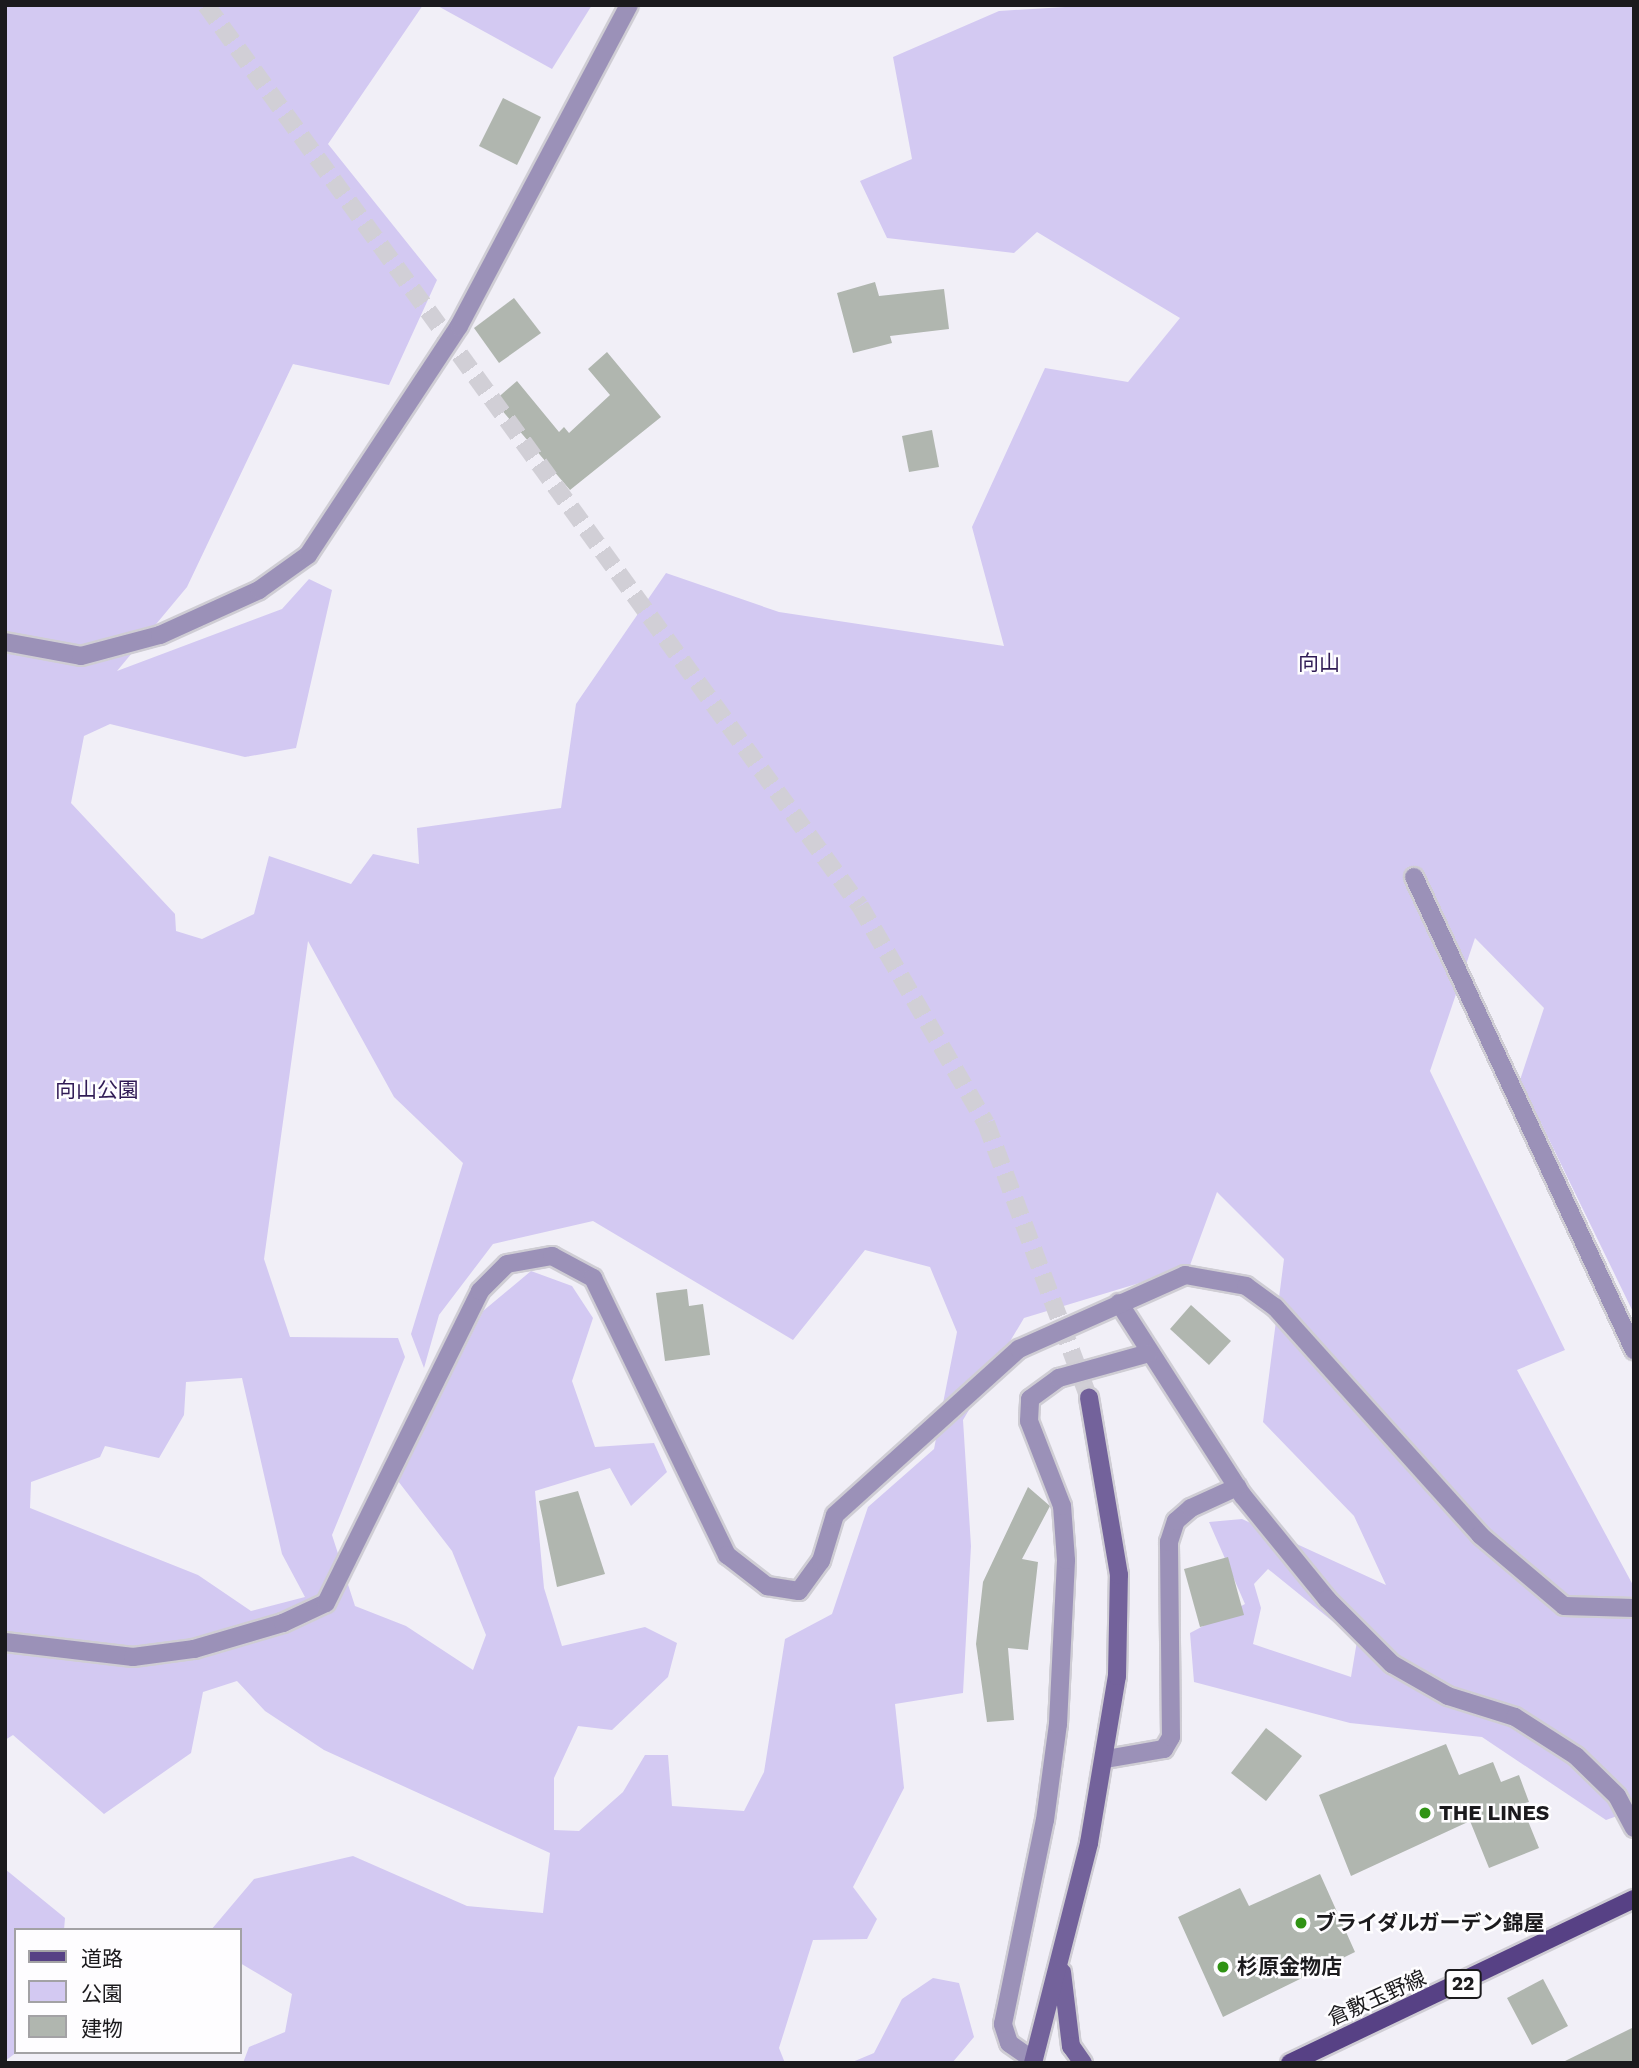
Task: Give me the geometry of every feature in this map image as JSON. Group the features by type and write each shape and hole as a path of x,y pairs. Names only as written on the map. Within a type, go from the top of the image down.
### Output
{"main road":[{"name":"倉敷玉野線","path":"1290,2063 1634,1899"}],"street":[{"path":"5,642 81,656 160,635 260,590 308,555 459,326 629,5"},
{"path":"1414,877 1634,1350"},
{"path":"5,1642 134,1657 194,1649 284,1623 326,1603 436,1370 480,1291 507,1264 552,1256 593,1278 727,1555 766,1586 799,1591 821,1562 835,1515 1019,1349 1185,1275 1246,1286 1275,1307 1522,1574 1564,1606 1634,1608"},
{"path":"1119,1303 1237,1487 1327,1599 1392,1664 1448,1696 1515,1717 1576,1756 1616,1796 1634,1828"},
{"path":"1089,1398 1119,1575 1117,1676 1106,1759 1062,1951 1033,2062 1009,2043 1003,2024 1045,1820 1058,1724 1066,1560 1062,1506 1029,1421 1030,1399 1059,1378 1149,1353"},
{"path":"1106,1759 1164,1749 1171,1737 1169,1542 1176,1521 1191,1508 1237,1487"},
{"path":"1062,1951 1063,2008 1071,2046 1083,2063"}],"green space":[{"name":"向山","path":"5,5 423,5 328,144 437,280 389,385 293,364 187,587 117,671 282,609 309,579 332,590 296,748 245,757 110,724 84,736 71,803 175,914 176,931 202,939 254,914 269,856 351,884 373,854 419,864 417,828 561,808 576,704 666,573 779,612 1004,646 972,527 1045,368 1128,382 1180,318 1037,232 1014,253 887,238 860,181 912,159 893,57 999,11 1098,5 1634,5 1634,1314 1520,1080 1544,1008 1475,938 1430,1071 1565,1350 1517,1370 1634,1587 1634,1810 1606,1820 1482,1737 1350,1723 1194,1682 1190,1633 1245,1604 1209,1522 1242,1519 1386,1585 1354,1516 1263,1422 1284,1259 1217,1192 1189,1268 1024,1318 963,1420 971,1546 963,1693 895,1704 904,1788 853,1887 877,1919 867,1939 813,1940 779,2048 785,2063 243,2063 249,2047 285,2032 292,1994 242,1964 242,1928 213,1928 254,1879 353,1856 467,1906 543,1913 550,1853 324,1750 265,1711 237,1681 203,1692 191,1753 104,1814 13,1735 5,1740","holes":["308,941 394,1097 463,1163 411,1334 424,1368 439,1315 493,1244 593,1221 793,1340 865,1250 930,1267 957,1332 934,1449 868,1507 832,1614 785,1639 764,1772 744,1811 672,1806 668,1755 645,1755 623,1792 579,1831 554,1830 554,1778 578,1726 612,1730 668,1677 677,1643 645,1627 562,1646 544,1588 535,1491 610,1468 631,1506 667,1472 654,1443 595,1447 572,1381 593,1318 572,1286 531,1271 483,1311 398,1481 452,1551 486,1635 473,1670 406,1626 355,1606 332,1535 405,1357 398,1338 290,1337 264,1259","242,1378 282,1554 305,1597 251,1611 198,1575 30,1508 31,1482 100,1457 105,1446 159,1458 184,1415 186,1382","1268,1569 1357,1641 1351,1677 1253,1644 1261,1608 1254,1584"]},
{"path":"436,5 592,5 552,69"},
{"path":"5,1869 65,1918 64,1928 14,1928 14,2054 5,2061"},
{"path":"933,1978 959,1983 974,2037 952,2063 850,2063 874,2053 902,1999"}],"building":[{"path":"503,98 541,117 517,165 479,146"},
{"path":"875,282 879,296 944,289 949,329 890,336 892,343 853,353 837,293"},
{"path":"514,298 541,333 499,363 474,328"},
{"path":"607,352 661,417 570,490 494,401 517,381 559,432 564,427 569,433 610,395 588,369"},
{"path":"932,430 939,467 909,472 902,436"},
{"path":"687,1289 689,1306 703,1304 710,1355 665,1361 656,1293"},
{"path":"1191,1305 1231,1341 1209,1365 1170,1329"},
{"path":"1028,1487 1050,1506 1022,1559 1038,1562 1028,1650 1008,1648 1014,1720 987,1722 976,1644 983,1582"},
{"path":"578,1491 605,1574 557,1587 539,1501"},
{"path":"1228,1557 1244,1615 1200,1627 1184,1569"},
{"path":"1266,1728 1302,1756 1266,1801 1231,1773"},
{"name":"THE LINES","path":"1446,1744 1459,1775 1493,1762 1501,1782 1519,1775 1529,1802 1521,1804 1539,1848 1489,1868 1470,1821 1351,1876 1319,1795"},
{"path":"1320,1874 1355,1952 1223,2017 1178,1917 1240,1888 1249,1906"},
{"path":"1543,1979 1568,2026 1532,2045 1507,1998"},
{"path":"1634,2027 1634,2063 1561,2063"}],"tunnel":[{"path":"206,5 860,906 986,1123 1089,1398"}],"place":[{"name":"THE LINES","path":"1425,1813"},
{"name":"ブライダルガーデン錦屋","path":"1301,1923"},
{"name":"杉原金物店","path":"1223,1967"}],"park label":[{"name":"向山公園","path":"97,1090"}]}
